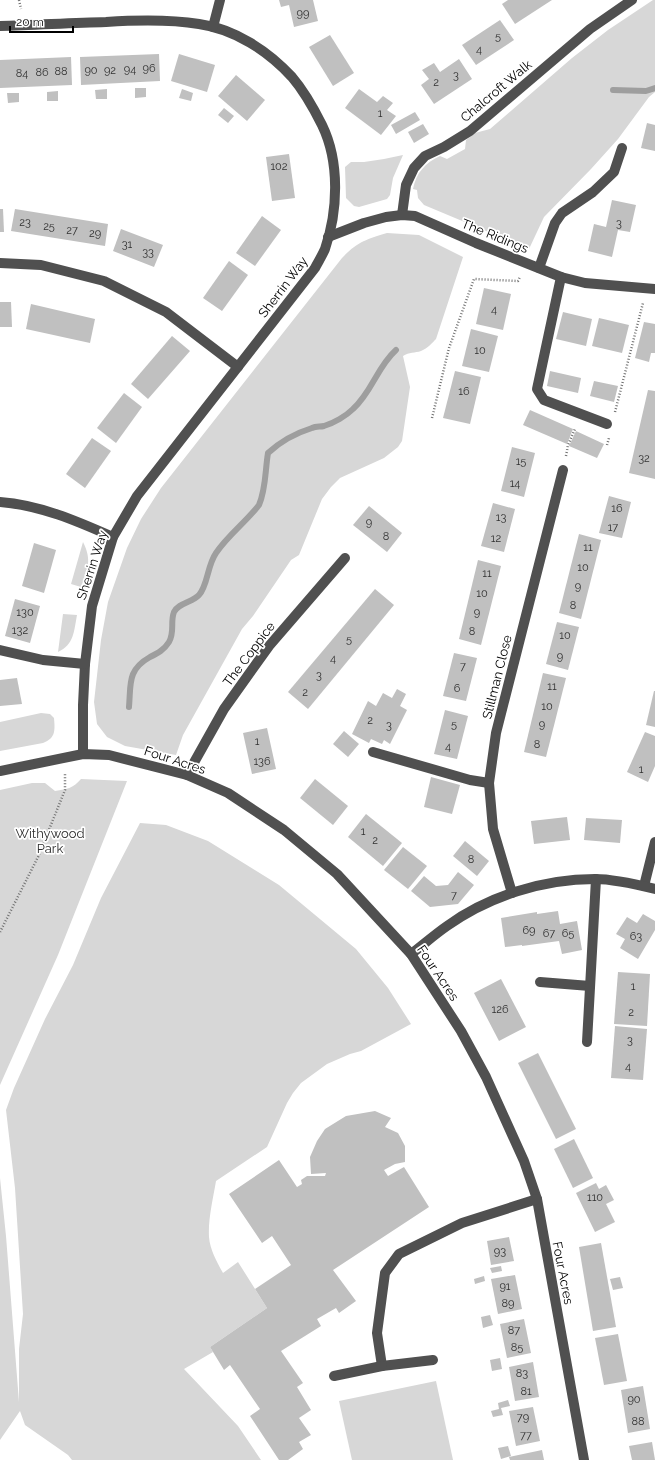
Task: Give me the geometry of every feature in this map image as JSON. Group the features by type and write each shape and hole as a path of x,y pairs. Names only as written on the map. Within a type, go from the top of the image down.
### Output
{"street":[{"path":"214,28 220,0"},
{"name":"Chalcroft Walk","path":"402,215 406,185 414,168 425,156 444,147 470,131 590,29 632,0"},
{"name":"Sherrin Way","path":"0,26 140,20 172,21 201,24 226,31 242,38 276,60 293,78 307,97 326,134 334,173 335,192 333,214 324,250 315,268 137,496 113,537 92,606 85,664 83,754"},
{"path":"540,268 555,223 562,213 593,192 614,172 622,148"},
{"name":"The Ridings","path":"328,237 364,223 386,217 402,215 415,216 476,243 560,277 585,284 655,289"},
{"path":"0,263 41,265 104,281 166,312 189,328 238,367"},
{"path":"560,277 537,389 544,400 610,425"},
{"name":"Stillman Close","path":"512,893 493,829 489,783 496,733 563,470"},
{"path":"0,502 34,507 60,515 113,537"},
{"name":"The Coppice","path":"187,775 224,709 269,646 345,558"},
{"path":"0,650 43,660 85,664"},
{"path":"373,752 470,780 489,783"},
{"name":"Four Acres","path":"0,771 83,754 109,755 187,775 228,792 284,830 337,874 411,954 461,1031 486,1077 524,1161 536,1199 584,1460"},
{"path":"644,886 655,842"},
{"path":"411,954 447,926 481,906 512,893 563,881 596,879 655,889"},
{"path":"587,1042 596,879"},
{"path":"540,982 590,986"},
{"path":"382,1366 377,1333 385,1273 399,1254 462,1223 536,1199"},
{"path":"334,1376 382,1366 433,1360"}],"path":[{"path":"432,418 449,348 474,279 518,281 528,263"},
{"path":"607,445 610,425 644,300"},
{"path":"563,470 568,445 580,414"},
{"path":"0,932 38,857 65,790 66,780 63,758"}],"green space":[{"path":"655,0 655,92 649,97 618,139 544,217 529,249 424,205 418,198 417,190 413,189 416,178 426,165 440,156 447,159 465,149 466,140 475,133 490,129 572,58 608,30"},
{"path":"403,155 393,178 390,195 387,199 359,207 354,206 346,198 345,167 351,162 364,162"},
{"path":"387,233 419,235 463,257 436,339 423,350 403,356 410,387 402,441 398,447 384,458 340,478 322,499 299,555 291,560 253,616 242,629 183,735 176,755 125,746 107,737 97,724 94,702 101,640 108,602 127,548 141,519 161,488 342,258 353,248 363,242"},
{"path":"83,542 86,548 88,564 86,575 81,587 71,584"},
{"path":"63,614 77,615 74,632 70,641 67,646 58,652"},
{"path":"41,713 50,714 54,718 54,733 50,739 43,743 0,751 0,722"},
{"name":"Withywood Park","path":"81,779 127,781 58,955 0,1085 0,790 32,783 45,783 55,791 63,790 70,788"},
{"path":"140,823 166,825 208,841 279,885 356,949 388,988 411,1024 361,1051 327,1064 301,1083 287,1103 267,1147 216,1181 209,1223 209,1237 212,1251 223,1273 238,1262 267,1308 210,1347 213,1352 184,1369 238,1426 261,1460 72,1460 68,1455 25,1425 20,1411 0,1440 0,1178 19,1402 19,1349 23,1314 15,1188 6,1110 14,1088 45,1019 73,965 101,898"},
{"path":"436,1381 453,1460 352,1460 339,1401"}],"building":[{"path":"279,0 313,0 318,21 294,27 289,5 281,7"},
{"path":"508,0 552,0 515,24 502,4"},
{"path":"500,20 514,40 476,65 462,45"},
{"path":"330,35 354,73 333,86 309,47"},
{"path":"159,54 160,81 81,85 80,57"},
{"path":"179,54 215,65 207,92 171,81"},
{"path":"71,57 72,85 0,88 0,60"},
{"path":"459,59 472,79 434,104 421,85 429,79 422,70 434,63 440,72"},
{"path":"236,75 265,100 247,121 218,96"},
{"path":"135,88 146,88 146,97 135,98"},
{"path":"107,89 107,99 96,99 95,90"},
{"path":"182,89 193,93 191,101 179,98"},
{"path":"359,89 377,102 383,96 393,103 387,110 396,116 381,135 345,108"},
{"path":"58,91 58,101 47,101 47,92"},
{"path":"7,93 19,93 19,102 8,103"},
{"path":"224,108 234,116 228,123 218,115"},
{"path":"415,112 420,120 396,134 391,125"},
{"path":"647,123 655,125 655,151 641,148"},
{"path":"423,124 429,134 414,143 408,132"},
{"path":"289,154 295,198 272,201 266,157"},
{"path":"612,200 636,205 630,232 618,230 612,257 588,251 594,224 606,227"},
{"path":"0,209 3,209 4,232 0,232"},
{"path":"15,209 108,224 105,246 11,231"},
{"path":"262,216 281,230 255,266 236,253"},
{"path":"121,229 163,245 154,267 113,251"},
{"path":"229,261 248,275 222,311 203,298"},
{"path":"484,288 511,294 503,330 476,324"},
{"path":"0,302 11,302 12,327 0,327"},
{"path":"31,304 95,319 90,343 26,329"},
{"path":"563,312 592,319 586,346 556,339"},
{"path":"599,318 629,325 622,353 592,346"},
{"path":"644,322 655,324 655,353 651,353 649,362 635,358"},
{"path":"471,329 498,336 489,372 462,366"},
{"path":"172,336 190,351 148,399 131,384"},
{"path":"455,371 481,377 470,424 443,418"},
{"path":"550,371 581,378 578,393 547,386"},
{"path":"594,381 618,386 614,402 590,396"},
{"path":"648,390 655,391 655,479 629,473"},
{"path":"124,393 142,407 116,443 97,428"},
{"path":"530,410 573,429 567,444 523,425"},
{"path":"576,431 604,444 597,458 569,446"},
{"path":"92,438 111,451 85,488 66,474"},
{"path":"512,447 535,453 524,497 501,491"},
{"path":"609,496 631,502 622,538 599,533"},
{"path":"493,503 515,509 504,552 481,546"},
{"path":"369,506 402,533 387,552 353,525"},
{"path":"579,534 601,540 581,619 559,613"},
{"path":"34,543 56,550 44,593 22,586"},
{"path":"478,560 501,566 481,645 459,639"},
{"path":"375,589 394,605 308,709 288,692"},
{"path":"15,599 40,606 30,643 5,636"},
{"path":"557,622 579,627 568,670 546,664"},
{"path":"454,653 477,658 466,701 443,696"},
{"path":"543,673 566,678 546,757 524,752"},
{"path":"17,678 22,704 0,706 0,680"},
{"path":"397,689 406,694 400,706 407,710 390,744 384,740 382,744 371,739 369,743 352,734 368,701 376,706 383,693 392,698"},
{"path":"655,691 655,727 646,725"},
{"path":"445,710 468,716 457,759 434,754"},
{"path":"267,728 276,769 252,774 243,733"},
{"path":"344,731 359,744 348,757 333,744"},
{"path":"645,732 655,736 655,766 648,782 627,772"},
{"path":"431,777 460,785 452,814 424,807"},
{"path":"315,779 348,806 333,825 300,798"},
{"path":"366,814 402,843 383,866 348,837"},
{"path":"567,817 570,840 534,844 531,821"},
{"path":"586,818 622,820 620,843 584,840"},
{"path":"465,841 489,861 477,876 453,856"},
{"path":"403,847 427,866 408,889 384,870"},
{"path":"458,872 474,885 458,904 430,907 411,891 424,876 436,886 448,885"},
{"path":"558,911 560,924 577,921 582,950 562,954 559,941 505,947 501,918 537,912 537,914"},
{"path":"643,914 655,921 655,930 638,959 620,948 625,939 616,934 627,917 637,923"},
{"path":"618,972 650,974 647,1026 614,1024"},
{"path":"501,979 526,1027 499,1041 474,993"},
{"path":"615,1026 647,1029 643,1080 611,1078"},
{"path":"538,1053 576,1129 556,1139 518,1063"},
{"path":"375,1111 391,1118 385,1127 398,1133 405,1146 405,1162 395,1164 384,1170 388,1176 404,1167 429,1207 333,1270 356,1301 339,1313 336,1308 317,1319 321,1326 281,1351 303,1383 297,1387 311,1410 299,1418 311,1435 299,1442 303,1449 288,1460 279,1460 250,1416 260,1409 230,1365 224,1370 210,1347 267,1308 255,1289 291,1265 272,1236 262,1243 229,1194 279,1160 297,1187 302,1184 301,1180 307,1176 325,1176 326,1173 311,1174 310,1157 317,1141 325,1129 346,1116"},
{"path":"574,1139 593,1178 573,1188 554,1149"},
{"path":"596,1183 599,1189 606,1185 614,1200 606,1204 615,1222 595,1232 576,1193"},
{"path":"509,1237 514,1261 491,1265 487,1241"},
{"path":"601,1243 616,1327 593,1331 579,1247"},
{"path":"501,1266 502,1271 492,1273 490,1268"},
{"path":"515,1275 522,1309 498,1314 491,1279"},
{"path":"484,1276 485,1281 475,1284 474,1279"},
{"path":"620,1277 623,1288 613,1290 610,1279"},
{"path":"490,1315 493,1325 483,1328 481,1317"},
{"path":"524,1319 531,1353 507,1358 500,1324"},
{"path":"618,1334 627,1381 604,1385 595,1338"},
{"path":"500,1358 502,1369 492,1371 490,1360"},
{"path":"533,1362 539,1397 515,1401 509,1367"},
{"path":"643,1386 650,1429 628,1433 621,1390"},
{"path":"508,1400 510,1406 501,1408 503,1415 493,1417 491,1411 499,1409 498,1403"},
{"path":"533,1407 540,1441 516,1446 509,1411"},
{"path":"652,1442 655,1460 632,1460 629,1446"},
{"path":"508,1446 511,1456 501,1459 498,1448"},
{"path":"542,1450 544,1460 510,1460 509,1457"}],"waterway":[{"path":"613,90 646,91 655,88"},
{"path":"129,707 130,684 137,667 161,651 167,645 172,634 174,612 176,609 199,595 202,591 216,553 226,540 259,505 264,486 268,453 283,441 294,435 314,427 332,423 350,412 360,402 384,364 396,350"}]}
